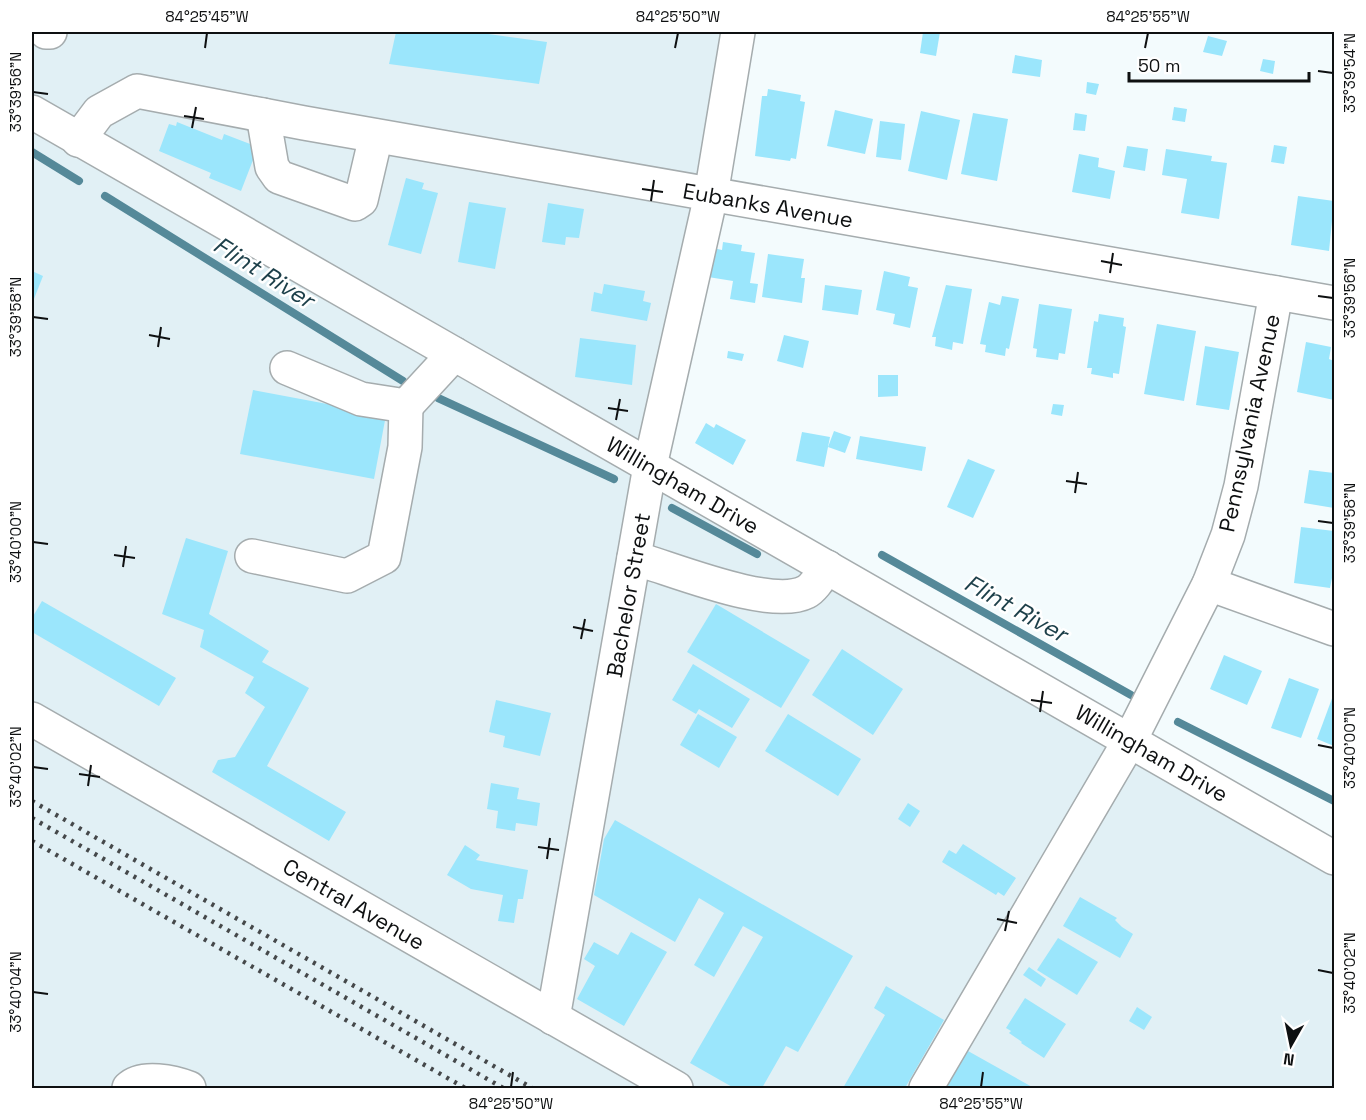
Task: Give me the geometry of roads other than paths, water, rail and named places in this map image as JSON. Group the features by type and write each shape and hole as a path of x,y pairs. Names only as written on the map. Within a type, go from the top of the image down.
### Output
{"street":[{"name":"Bachelor Street","path":"554,1018 650,466 711,195 738,32"},
{"name":"Eubanks Avenue","path":"78,140 99,112 137,91 376,136 1335,303"},
{"name":"Willingham Drive","path":"32,112 1335,858"},
{"path":"264,115 272,167 279,177 355,204 361,200 376,136"},
{"name":"Pennsylvania Avenue","path":"926,1089 1130,740 1209,584 1228,535 1241,486 1276,293"},
{"path":"252,556 347,576 384,557 405,447 406,406 454,354"},
{"path":"287,368 361,399 406,406"},
{"path":"634,558 765,596 788,597 808,591 827,567"},
{"path":"1209,584 1335,629"},
{"name":"Central Avenue","path":"32,719 676,1089"},
{"path":"129,1089 133,1085 155,1081 189,1089"}],"waterway":[{"name":"Flint River","path":"32,152 79,181"},
{"name":"Flint River","path":"105,196 403,381"},
{"name":"Flint River","path":"438,398 614,479"},
{"name":"Flint River","path":"672,508 757,554"},
{"name":"Flint River","path":"882,555 1131,695"},
{"name":"Flint River","path":"1178,722 1334,801"}],"railway":[{"path":"32,801 532,1088"},
{"path":"32,818 503,1088"},
{"path":"32,841 465,1088"}]}
